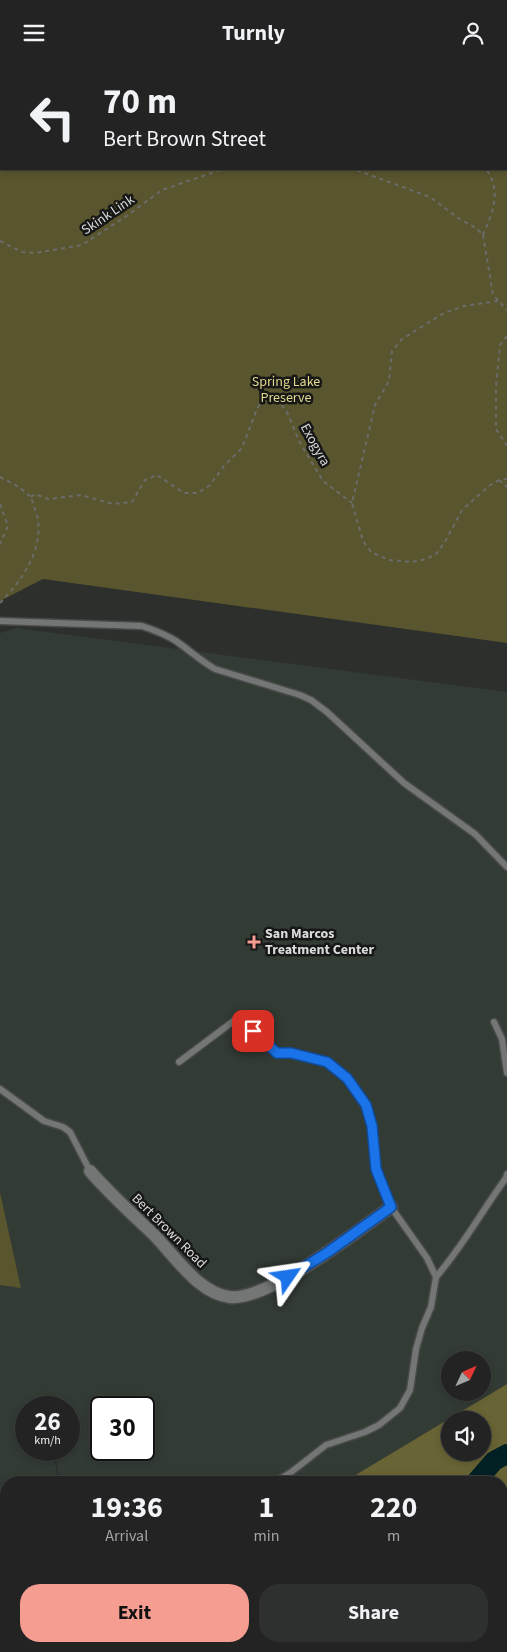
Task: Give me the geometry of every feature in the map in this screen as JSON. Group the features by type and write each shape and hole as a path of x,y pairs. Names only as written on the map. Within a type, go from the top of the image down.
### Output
{"street":[{"name":"Bert Brown Road","path":"90,1171 115,1199 153,1234 188,1273 205,1287 229,1297 241,1297 288,1277 328,1252 391,1207"}],"lane":[{"path":"0,621 142,626 162,633 176,641 215,669 311,700 346,729 404,783 474,834 507,867"},
{"path":"179,1062 235,1020 241,1019 277,1053 291,1053 327,1062 347,1078 366,1105 372,1126 376,1169 391,1207 428,1258 436,1277 431,1307 416,1349 410,1390 400,1408 379,1425 365,1432 326,1445 285,1476"},
{"path":"494,1022 502,1039 507,1073"},
{"path":"0,1089 44,1121 64,1127 70,1132 90,1171"},
{"path":"436,1277 454,1257 507,1174"}],"path":[{"name":"Skink Link","path":"0,241 22,251 35,253 82,245 162,190 220,170"},
{"path":"354,170 430,197 483,235"},
{"path":"487,170 495,186 496,199 492,215 483,235 493,295 507,310"},
{"path":"498,301 464,306 444,313 402,339 392,351 389,381 375,405 352,503 363,541 372,552 389,560 412,562 428,559 436,553 446,540 462,510 476,495 499,480 507,479"},
{"path":"507,336 500,345 496,385 496,429 507,446"},
{"name":"Exogyra","path":"31,497 35,494 48,499 81,495 113,504 132,502 145,480 158,475 184,493 198,493 210,485 224,465 242,448 256,409 262,401 273,397 278,400 287,412 299,441 323,481 352,503"},
{"path":"0,477 19,487 31,497 38,519 38,539 30,564 18,584 0,603"},
{"path":"499,480 507,487"},
{"path":"0,504 8,526 0,545"}],"shaded area":[{"name":"San Marcos Treatment Center","path":"17,628 507,692 507,1384 491,1394 491,1351 441,1351 441,1401 479,1401 463,1411 441,1411 441,1424 356,1476 59,1476 56,1461 80,1461 80,1396 15,1396 15,1461 54,1461 58,1476 0,1476 0,1285 21,1287 0,1192 0,633"},
{"path":"507,1384 507,1476 354,1476 441,1424 441,1461 491,1461 491,1411 462,1411 479,1401 491,1401 491,1394"}],"green space":[{"name":"Spring Lake Preserve","path":"0,170 507,170 507,643 43,579 0,601"},
{"path":"0,1192 21,1288 0,1285"}],"waterway":[{"path":"481,1476 494,1461 507,1454"}],"place":[{"name":"San Marcos Treatment Center","path":"254,942"}],"route":[{"path":"253,1031 277,1053 291,1053 327,1062 347,1078 366,1105 372,1126 376,1169 391,1207 328,1252 288,1277"}]}
